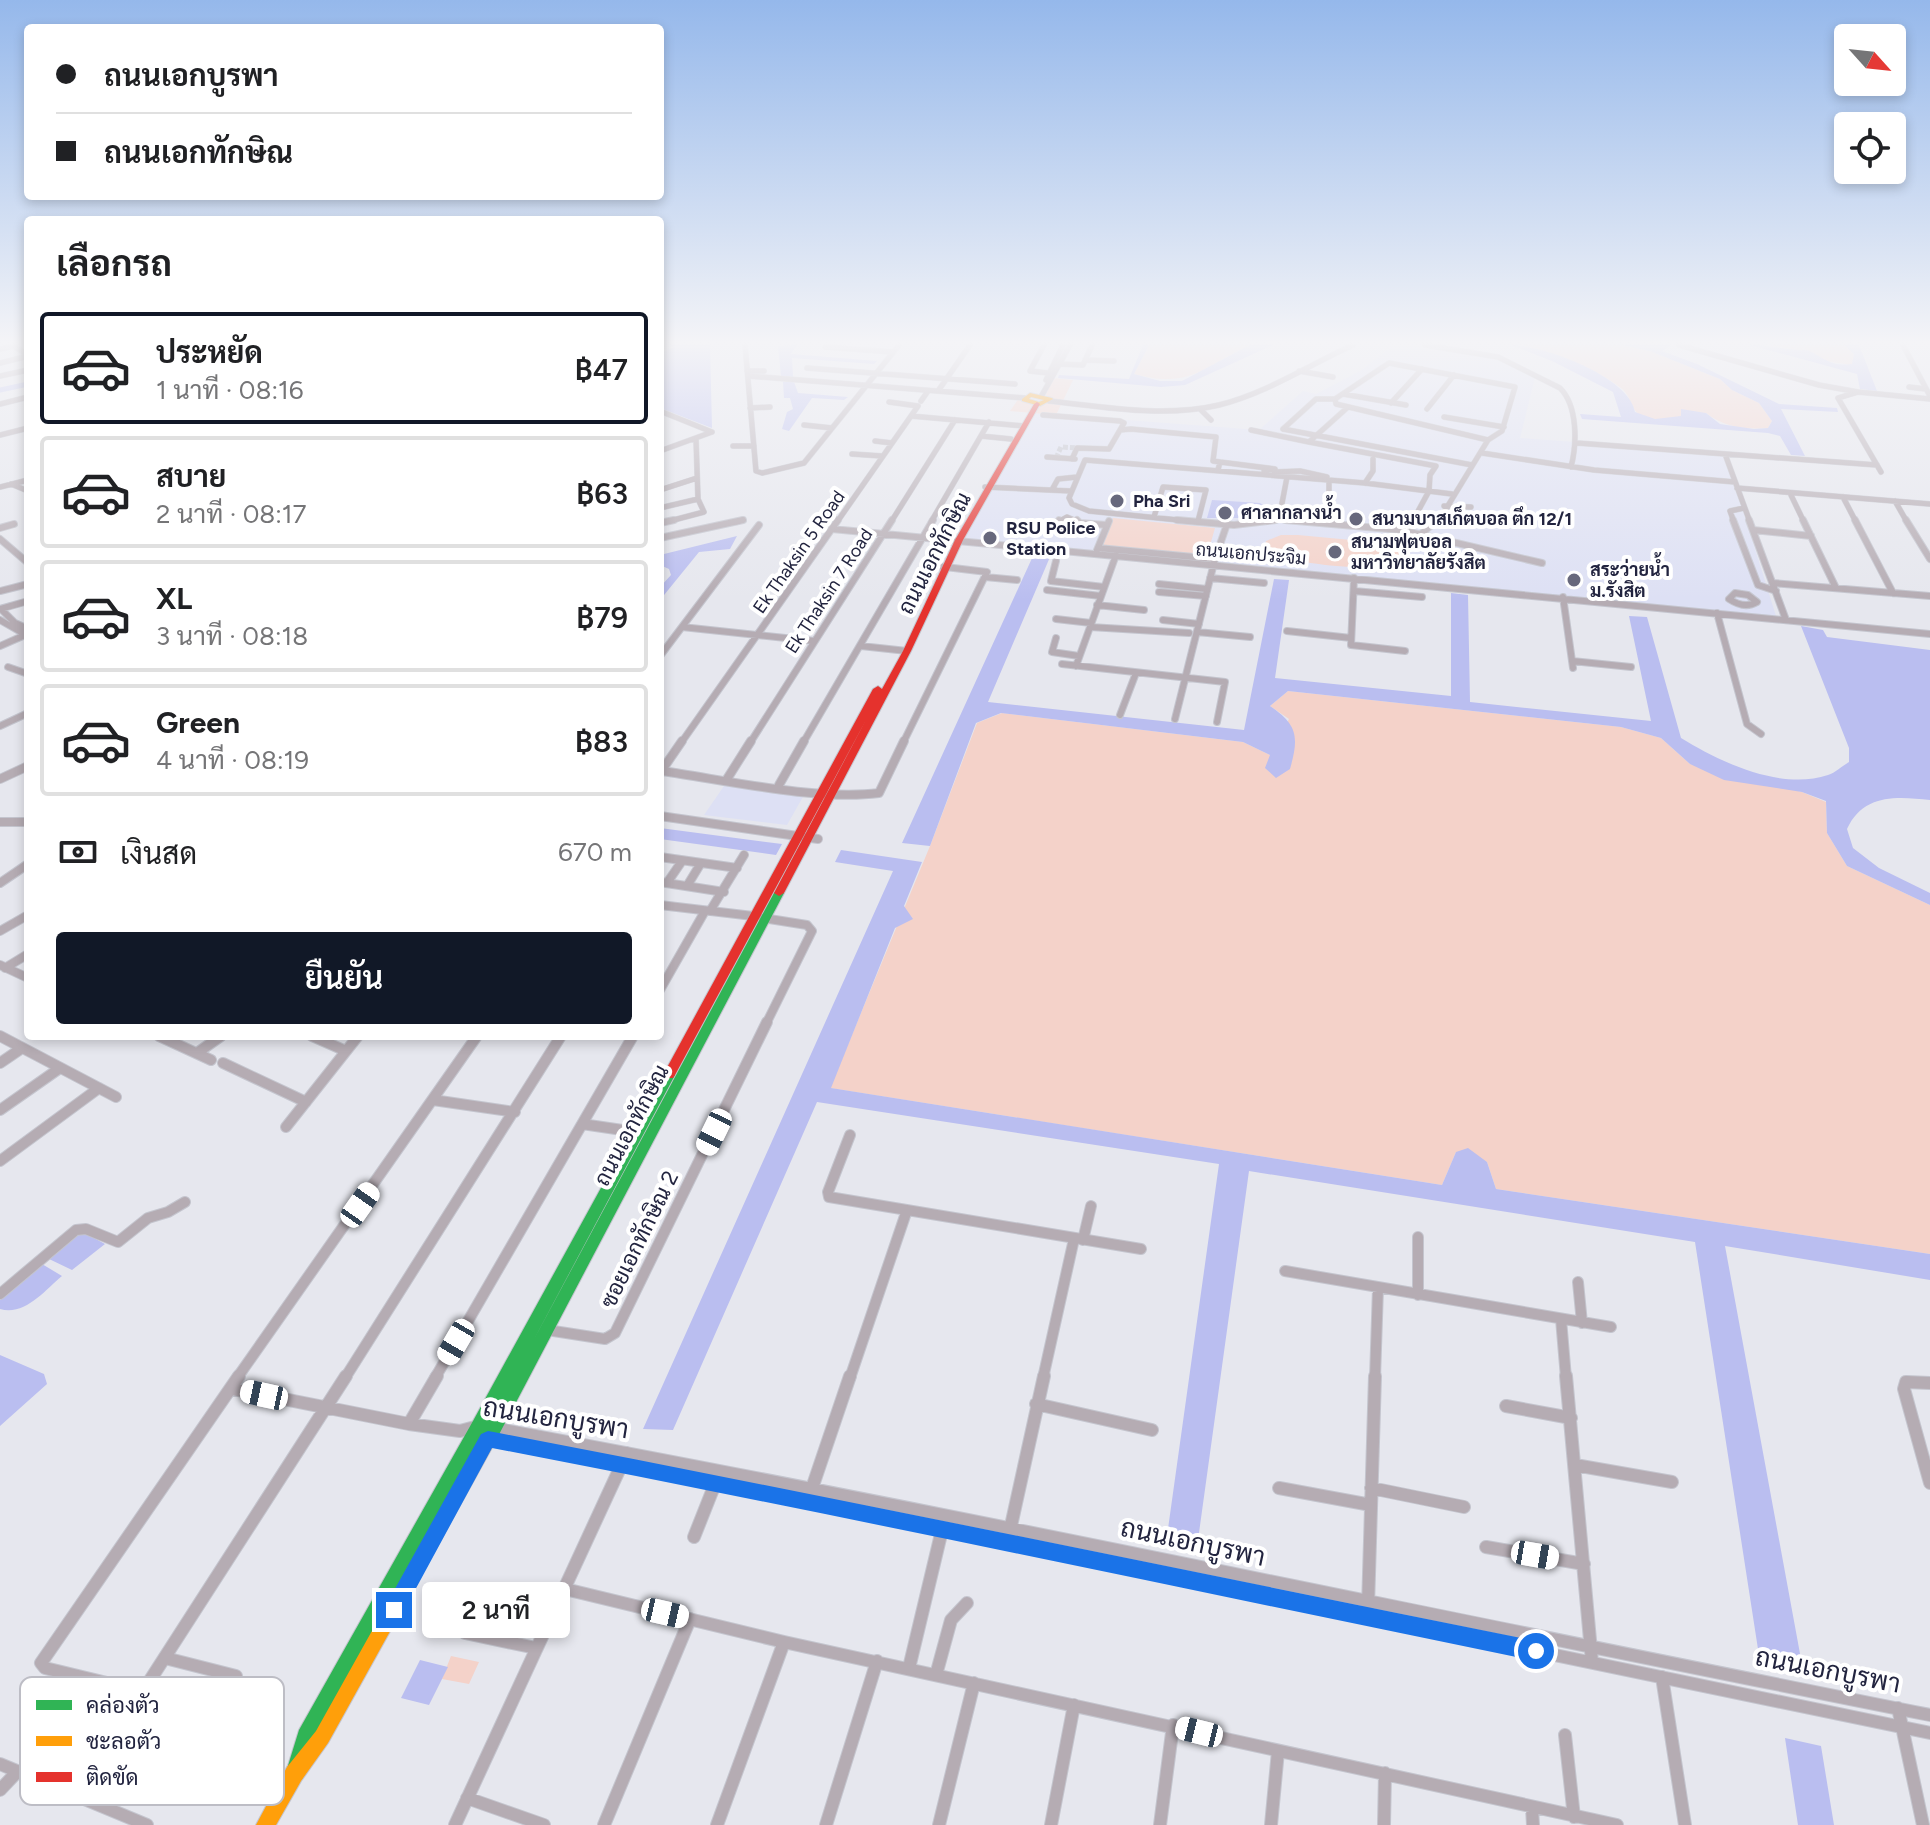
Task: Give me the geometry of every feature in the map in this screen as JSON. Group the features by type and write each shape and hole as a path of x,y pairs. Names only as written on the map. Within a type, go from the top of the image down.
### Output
{"street":[{"path":"664,450 712,432 707,430"},
{"path":"752,430 756,471 766,473 803,464 830,430"},
{"name":"Ek Thaksin 5 Road","path":"664,768 901,430"},
{"name":"Ek Thaksin 7 Road","path":"727,779 948,430"},
{"path":"779,785 984,430"},
{"name":"ถนนเอกทักษิณ","path":"988,487 1018,430"},
{"name":"ถนนเอกทักษิณ","path":"294,1774 305,1736 476,1432 636,1132 802,837 903,651 955,540 1019,430"},
{"path":"1072,459 1077,448 1112,448 1120,430"},
{"path":"1122,430 1216,437 1213,461 1219,466 1266,475 1452,494"},
{"path":"1252,430 1472,465"},
{"path":"1286,430 1313,439 1436,466 1430,475 1429,491 1416,515 1436,524"},
{"path":"1313,439 1323,430"},
{"path":"1446,430 1488,440"},
{"path":"1424,532 1436,524 1443,508 1483,452 1488,440 1500,430"},
{"path":"1572,466 1577,443 1574,430"},
{"path":"1857,430 1881,472"},
{"path":"981,436 1011,439"},
{"path":"664,522 704,512 698,499 696,439"},
{"path":"875,441 892,443"},
{"path":"1577,443 1877,465"},
{"path":"733,446 754,446"},
{"path":"1064,491 1089,449"},
{"path":"1483,452 1572,466 1735,483 1790,493 1930,504"},
{"path":"852,454 882,456"},
{"path":"1725,454 1786,620"},
{"path":"1047,457 1206,466"},
{"path":"1121,458 1143,462"},
{"path":"1365,483 1373,471 1373,459"},
{"path":"1172,465 1275,469 1219,466"},
{"path":"1266,475 1285,470 1300,471 1321,474 1329,480"},
{"path":"1074,477 1056,480 1053,488 1064,491 1069,501 1080,509 1227,524 1250,525 1279,519 1424,532 1440,539 1542,563"},
{"path":"1279,519 1287,477"},
{"path":"664,489 697,478"},
{"path":"1329,480 1329,523"},
{"path":"0,487 24,481"},
{"path":"11,484 24,489"},
{"path":"988,487 1064,491"},
{"path":"1154,517 1163,487 1206,490 1198,521"},
{"path":"1790,493 1836,588"},
{"path":"1843,497 1893,593"},
{"path":"664,507 698,499"},
{"path":"1895,501 1930,559"},
{"path":"1443,508 1471,507"},
{"path":"680,512 700,508"},
{"path":"1744,508 1730,511 1758,585 1776,591"},
{"path":"1112,513 1097,551 1214,562"},
{"path":"664,537 743,520"},
{"path":"1080,523 1107,525"},
{"path":"0,528 14,524"},
{"path":"1175,719 1195,629 1227,524"},
{"path":"664,651 759,525"},
{"name":"ถนนเอกประจิม","path":"832,529 1214,562 1930,634"},
{"path":"1753,530 1811,536"},
{"path":"0,539 24,559"},
{"path":"1076,666 1116,555"},
{"path":"1056,561 1051,581 1104,587"},
{"path":"664,772 872,796 879,793 987,571 941,567"},
{"path":"985,577 1017,580"},
{"path":"1210,578 1264,583"},
{"path":"1354,578 1353,645 1405,651"},
{"path":"1773,583 1930,596"},
{"path":"0,591 24,585"},
{"path":"1159,588 1206,593"},
{"path":"1047,590 1101,596"},
{"path":"1354,591 1422,597"},
{"path":"1563,597 1572,665 1631,667"},
{"path":"15,626 0,609 24,602"},
{"path":"1097,605 1144,610"},
{"path":"1746,606 1750,617"},
{"path":"1717,613 1747,724 1761,734"},
{"path":"1056,619 1090,625 1195,629 1250,637"},
{"path":"1163,620 1195,629"},
{"path":"3,623 24,630"},
{"path":"682,627 814,641"},
{"path":"1287,631 1351,638"},
{"path":"0,646 24,634"},
{"path":"1056,638 1052,652 1079,656"},
{"path":"861,646 903,651"},
{"path":"1062,664 1136,673 1186,675 1225,683 1217,722"},
{"path":"8,667 24,673"},
{"path":"1120,715 1136,673"},
{"path":"0,726 24,715"},
{"path":"0,779 24,768"},
{"path":"664,820 802,837"},
{"path":"0,822 24,822"},
{"path":"664,983 708,911 724,892 744,855"},
{"path":"664,858 737,868"},
{"path":"664,882 682,861"},
{"path":"687,886 701,863"},
{"path":"0,883 24,867"},
{"path":"664,882 724,892"},
{"path":"664,906 758,917"},
{"path":"0,931 24,917"},
{"name":"ถนนเอกทักษิณ","path":"284,1792 322,1737 491,1434 758,917"},
{"name":"ซอยเอกทักษิณ 2","path":"547,1330 605,1339 615,1333 812,931 807,925 758,917"},
{"path":"3,967 24,956"},
{"path":"3,967 24,976"},
{"path":"0,1036 116,1097"},
{"path":"168,1040 211,1060"},
{"path":"197,1053 215,1040"},
{"path":"321,1040 346,1051"},
{"path":"286,1127 355,1040"},
{"path":"82,1677 45,1668 41,1663 474,1040"},
{"path":"153,1677 559,1040"},
{"path":"233,1389 409,1424 631,1040"},
{"path":"0,1063 22,1048"},
{"path":"223,1063 306,1102"},
{"path":"0,1110 60,1068"},
{"path":"0,1161 99,1088"},
{"path":"433,1100 515,1112"},
{"path":"582,1124 649,1133"},
{"path":"850,1135 827,1195 1141,1249"},
{"path":"0,1294 76,1230 86,1229 118,1242 152,1215 168,1212 185,1202"},
{"path":"1007,1544 1036,1404 1078,1240 1091,1206"},
{"path":"808,1500 907,1210"},
{"path":"1418,1237 1418,1295"},
{"path":"1285,1271 1611,1327"},
{"path":"1578,1282 1582,1323"},
{"path":"1368,1617 1378,1288"},
{"path":"1561,1319 1592,1662"},
{"path":"531,1327 547,1330"},
{"path":"1930,1383 1914,1380 1906,1382 1904,1389 1930,1483"},
{"path":"1036,1404 1152,1430"},
{"path":"1506,1406 1571,1418"},
{"name":"ถนนเอกบูรพา","path":"409,1424 627,1453 813,1487 1930,1715"},
{"name":"ถนนเอกบูรพา","path":"491,1434 621,1466 808,1500 1007,1544 1930,1733"},
{"path":"455,1825 627,1453"},
{"path":"1575,1465 1672,1482"},
{"path":"694,1537 715,1484"},
{"path":"1279,1488 1371,1505"},
{"path":"1371,1488 1464,1507"},
{"path":"909,1668 942,1530"},
{"path":"1486,1547 1584,1564"},
{"path":"565,1589 784,1642 1173,1725 1617,1825"},
{"path":"475,1602 466,1621 465,1633 536,1648"},
{"path":"936,1675 951,1620 967,1603"},
{"path":"604,1825 690,1619"},
{"path":"717,1825 784,1642"},
{"path":"165,1658 236,1676"},
{"path":"826,1825 877,1661"},
{"path":"1662,1677 1685,1825"},
{"path":"939,1825 974,1683"},
{"path":"1051,1825 1074,1705"},
{"path":"1898,1708 1923,1825"},
{"path":"1160,1825 1173,1725"},
{"path":"1565,1735 1574,1817"},
{"path":"1271,1825 1278,1751"},
{"path":"0,1764 18,1771 1,1788"},
{"path":"1384,1825 1385,1773"},
{"path":"467,1798 544,1825"},
{"path":"99,1805 147,1825"},
{"name":"ถนนเอกทักษิณ","path":"266,1825 277,1805"},
{"path":"1532,1808 1533,1825"}],"shaded area":[{"path":"1018,430 1522,430 1520,438 1725,453 1776,616 965,540 977,500"},
{"path":"1113,518 1215,528 1207,556 1103,546"},
{"name":"สนามฟุตบอล มหาวิทยาลัยรังสิต","path":"1281,535 1383,543 1399,549 1404,559 1378,567 1334,566 1291,559 1264,548 1266,541"},
{"path":"1288,691 1621,727 1661,738 1690,764 1802,792 1826,802 1827,833 1847,866 1930,905 1930,1254 1496,1189 1487,1162 1456,1152 1442,1185 830,1088 977,723 1002,713 1243,742 1270,755 1289,719 1270,706"},
{"path":"724,786 804,795 787,825 704,815"},
{"path":"451,1656 479,1662 469,1684 442,1679"}],"water":[{"path":"1730,430 1792,430 1805,456 1791,455 1780,436"},
{"path":"1212,500 1260,503 1268,508 1250,518 1207,518"},
{"path":"737,536 730,549 699,552 664,595 664,583 671,575 664,567 664,554"},
{"path":"1033,556 1050,557 988,702 1244,730 1274,579 1289,580 1275,678 1451,696 1451,593 1468,595 1470,702 1651,721 1629,616 1647,617 1681,738 1752,772 1771,777 1810,779 1831,774 1849,762 1849,748 1801,626 1823,630 1827,637 1930,650 1930,800 1893,798 1871,803 1862,809 1847,829 1853,848 1879,868 1930,893 1930,905 1847,866 1827,833 1826,801 1802,792 1724,780 1690,764 1661,738 1621,727 1288,691 1270,706 1286,719 1295,740 1290,769 1276,778 1265,768 1270,755 1243,742 1001,713 976,723 930,846 902,843"},
{"path":"664,829 782,844 776,855 664,840"},
{"path":"841,850 922,862 904,906 913,919 895,928 831,1088 1442,1185 1456,1152 1468,1148 1487,1162 1496,1189 1930,1254 1930,1280 1725,1246 1803,1670 1760,1662 1695,1242 1249,1171 1198,1540 1167,1536 1219,1164 817,1102 673,1430 643,1429 893,871 835,862"},
{"path":"83,1232 105,1244 72,1270 47,1258 73,1236"},
{"path":"42,1264 62,1276 26,1306 0,1309 0,1300"},
{"path":"0,1355 44,1374 47,1384 0,1426"},
{"path":"420,1660 448,1667 429,1705 401,1698"},
{"path":"1785,1738 1821,1746 1834,1825 1798,1825"}],"tunnel":[{"path":"1056,458 1061,447 1077,448"}],"traffic: fast":[{"path":"488,1439 779,893"},
{"path":"295,1772 305,1736 479,1426 669,1075"}],"traffic: slow":[{"path":"284,1792 322,1737 488,1439"},
{"path":"266,1825 277,1805"}],"traffic: jam":[{"path":"779,893 907,651 959,540 1022,430"},
{"path":"669,1075 878,689"}],"place":[{"name":"Pha Sri","path":"1117,501"},
{"name":"ศาลากลางน้ำ","path":"1225,513"},
{"name":"สนามบาสเก็ตบอล ตึก 12/1","path":"1356,519"},
{"name":"RSU Police Station","path":"990,538"},
{"name":"สนามฟุตบอล มหาวิทยาลัยรังสิต","path":"1335,552"},
{"name":"สระว่ายน้ำ ม.รังสิต","path":"1574,580"}],"route":[{"path":"394,1610 488,1439 808,1500 1007,1544 1536,1651"}]}
